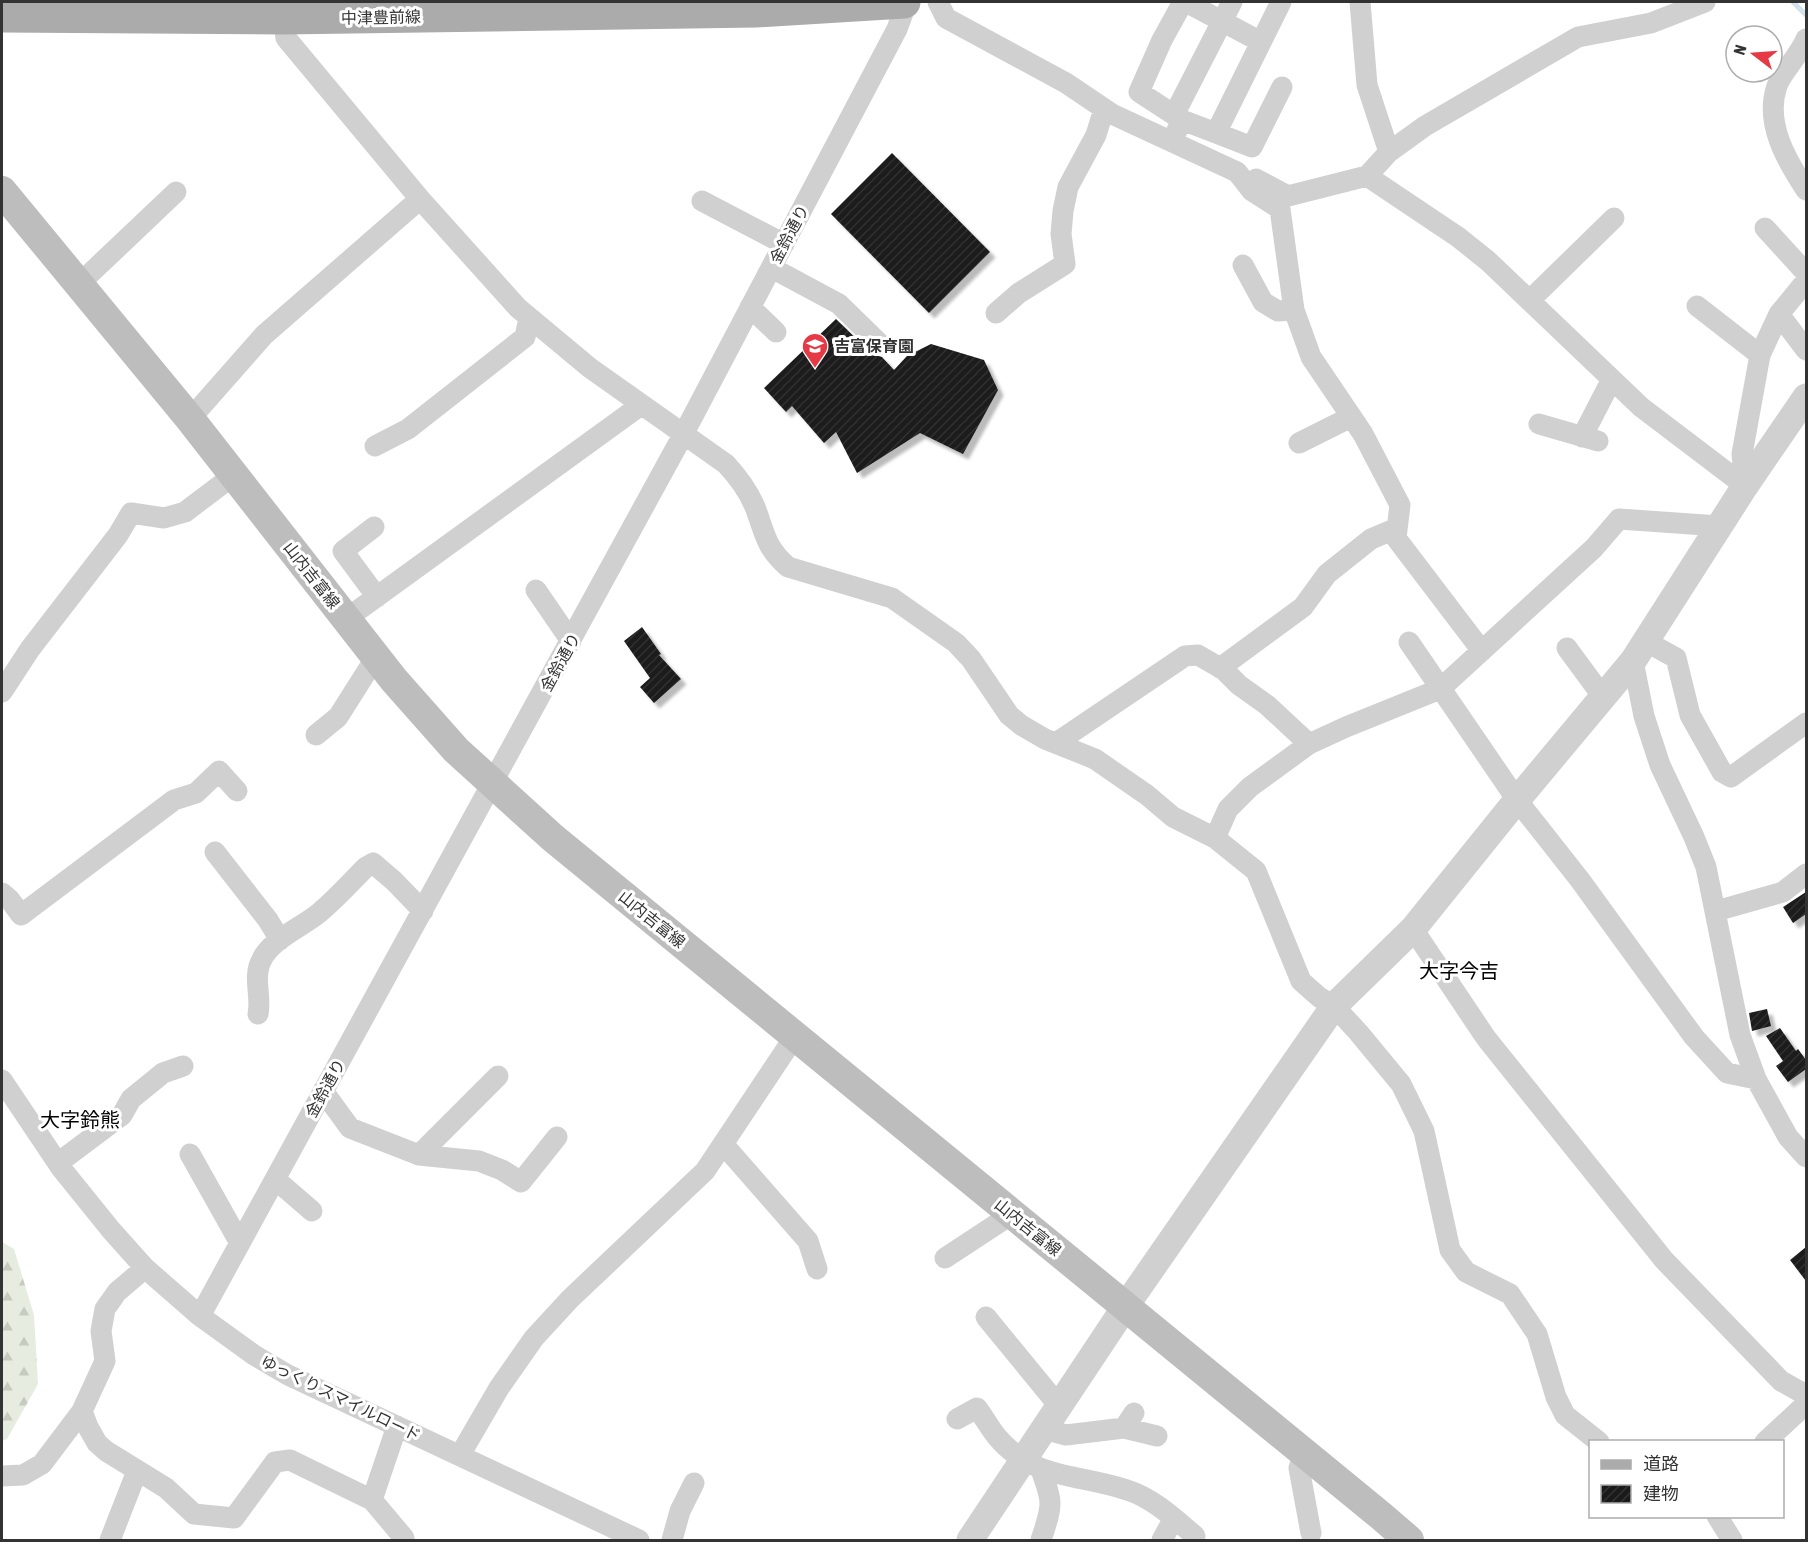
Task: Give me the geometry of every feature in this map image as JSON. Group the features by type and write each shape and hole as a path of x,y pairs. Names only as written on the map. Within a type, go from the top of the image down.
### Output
{"main road":[{"name":"中津豊前線","path":"20,11 283,18 891,2"},
{"name":"山内吉富線","path":"2,191 190,419 394,680 456,750 553,838 1409,1540"}],"street":[{"name":"金鈴通り","path":"200,1316 571,641 784,244 897,28 891,2"},
{"path":"938,2 946,18 1066,83 1104,109 1288,196 1367,176 1389,152 1425,126 1578,37 1651,24 1705,2"},
{"path":"1262,42 1184,2 1162,40 1139,92 1178,117 1252,147 1282,87"},
{"path":"1172,141 1178,117 1232,2"},
{"path":"1216,133 1281,2"},
{"path":"1360,2 1367,85 1389,152"},
{"path":"283,18 286,38 420,199 529,318 582,362 726,464 742,482 754,505 768,545 775,556 788,567 892,598 956,643 971,659 1009,715 1021,725 1095,759 1147,795 1173,817 1215,838 1256,871 1300,981 1318,997 1334,1006 1401,1084 1424,1131 1450,1250 1466,1272 1510,1294 1537,1334 1556,1397 1565,1415 1596,1440"},
{"path":"1806,39 1801,51 1777,86 1774,110 1779,144 1806,190"},
{"path":"996,314 1019,293 1065,264 1061,234 1068,187 1096,135 1104,109"},
{"path":"1237,172 1252,191 1280,209 1294,310 1311,357 1363,434 1400,505 1396,538 1482,651"},
{"path":"1367,176 1458,237 1488,261 1641,407 1745,486"},
{"path":"78,285 176,192"},
{"path":"190,419 264,335 420,199"},
{"path":"702,201 784,244"},
{"path":"1530,300 1614,218"},
{"path":"1766,228 1806,273"},
{"path":"1243,265 1263,302 1278,311 1294,310"},
{"path":"771,268 839,304 881,345"},
{"path":"1745,486 1742,454 1760,355 1779,314 1806,281"},
{"path":"1697,306 1760,355"},
{"path":"750,308 776,332"},
{"path":"1779,314 1806,350"},
{"path":"375,446 408,429 525,337 529,318"},
{"path":"1539,424 1590,439 1612,379"},
{"path":"970,1540 1032,1465 1044,1429 1059,1406 1334,1006 1413,929 1639,651 1745,486 1806,397"},
{"path":"346,619 641,405"},
{"path":"1299,443 1351,417"},
{"path":"2,692 30,649 118,535 131,513 164,518 185,512 234,475"},
{"path":"1215,838 1228,809 1250,787 1309,744 1440,689 1594,548 1619,519 1719,526"},
{"path":"374,527 343,551 377,597"},
{"path":"1220,668 1303,607 1327,573 1371,539 1397,528"},
{"path":"536,590 571,641"},
{"path":"1409,642 1516,800 1580,880 1694,1036 1727,1072 1756,1079"},
{"path":"1567,648 1603,697"},
{"path":"1639,651 1676,658 1690,715 1722,772 1731,777 1806,723"},
{"path":"1639,651 1644,716 1660,765 1706,867 1740,1035 1756,1079 1788,1137 1806,1157"},
{"path":"1056,743 1185,656 1198,655 1220,668 1267,705 1309,744"},
{"path":"316,735 338,717 376,657"},
{"path":"2,893 21,915 174,800 196,793 219,771 237,791"},
{"path":"215,852 268,920 280,940"},
{"path":"258,1014 261,1002 257,984 262,958 280,940 319,913 366,867 373,863 423,911"},
{"path":"1716,911 1783,892 1806,874"},
{"path":"1413,929 1486,1038 1664,1260 1781,1381 1806,1395 1768,1440"},
{"path":"460,1455 499,1388 534,1338 570,1299 705,1171 795,1036"},
{"path":"58,1163 122,1115 131,1099 163,1073 183,1066"},
{"path":"419,1155 498,1076"},
{"name":"ゆっくりスマイルロード","path":"2,1080 58,1163 111,1230 145,1268 200,1316 254,1355 288,1375 639,1540"},
{"path":"323,1091 350,1128 419,1155 478,1161 502,1170 521,1182 557,1137"},
{"path":"723,1144 808,1241 817,1269"},
{"path":"190,1154 240,1243"},
{"path":"275,1179 312,1211"},
{"path":"945,1258 1012,1214"},
{"path":"2,1476 23,1475 42,1464 82,1411 105,1361 101,1331 105,1309 117,1292 145,1268"},
{"path":"986,1317 1059,1406"},
{"path":"957,1419 978,1408 999,1438 1032,1465 1051,1496 1051,1510 1041,1540"},
{"path":"82,1411 97,1443 166,1488 194,1514 234,1518 275,1462 290,1460 372,1500 404,1540"},
{"path":"1044,1429 1066,1435 1129,1421 1157,1436"},
{"path":"372,1500 397,1426"},
{"path":"1304,1453 1299,1468 1311,1533"},
{"path":"1032,1465 1129,1490 1148,1499 1195,1536"},
{"path":"110,1540 137,1471"},
{"path":"672,1540 680,1511 694,1483"},
{"path":"1162,1540 1174,1518"},
{"path":"1718,1518 1732,1540"}],"green space":[{"path":"2,1242 14,1249 34,1315 38,1384 7,1439 2,1441"}],"building":[{"path":"892,153 990,252 929,313 831,214"},
{"name":"吉富保育園","path":"836,319 872,354 882,357 894,370 907,356 931,344 984,360 998,390 963,454 920,433 857,473 836,432 824,443 792,406 786,412 764,388"},
{"path":"642,627 661,654 659,655 681,679 654,703 640,687 650,678 624,641"},
{"path":"1806,892 1806,914 1793,923 1783,907"},
{"path":"1767,1009 1771,1026 1752,1031 1749,1013"},
{"path":"1780,1028 1796,1051 1798,1049 1806,1060 1806,1069 1788,1082 1776,1066 1783,1061 1766,1036"},
{"path":"1806,1247 1806,1281 1790,1260"}],"waterway":[{"path":"1793,2 1806,15"}],"place":[{"name":"吉富保育園","path":"815,369"}],"district":[{"name":"大字今吉","path":"1459,971"},
{"name":"大字鈴熊","path":"80,1120"}]}
